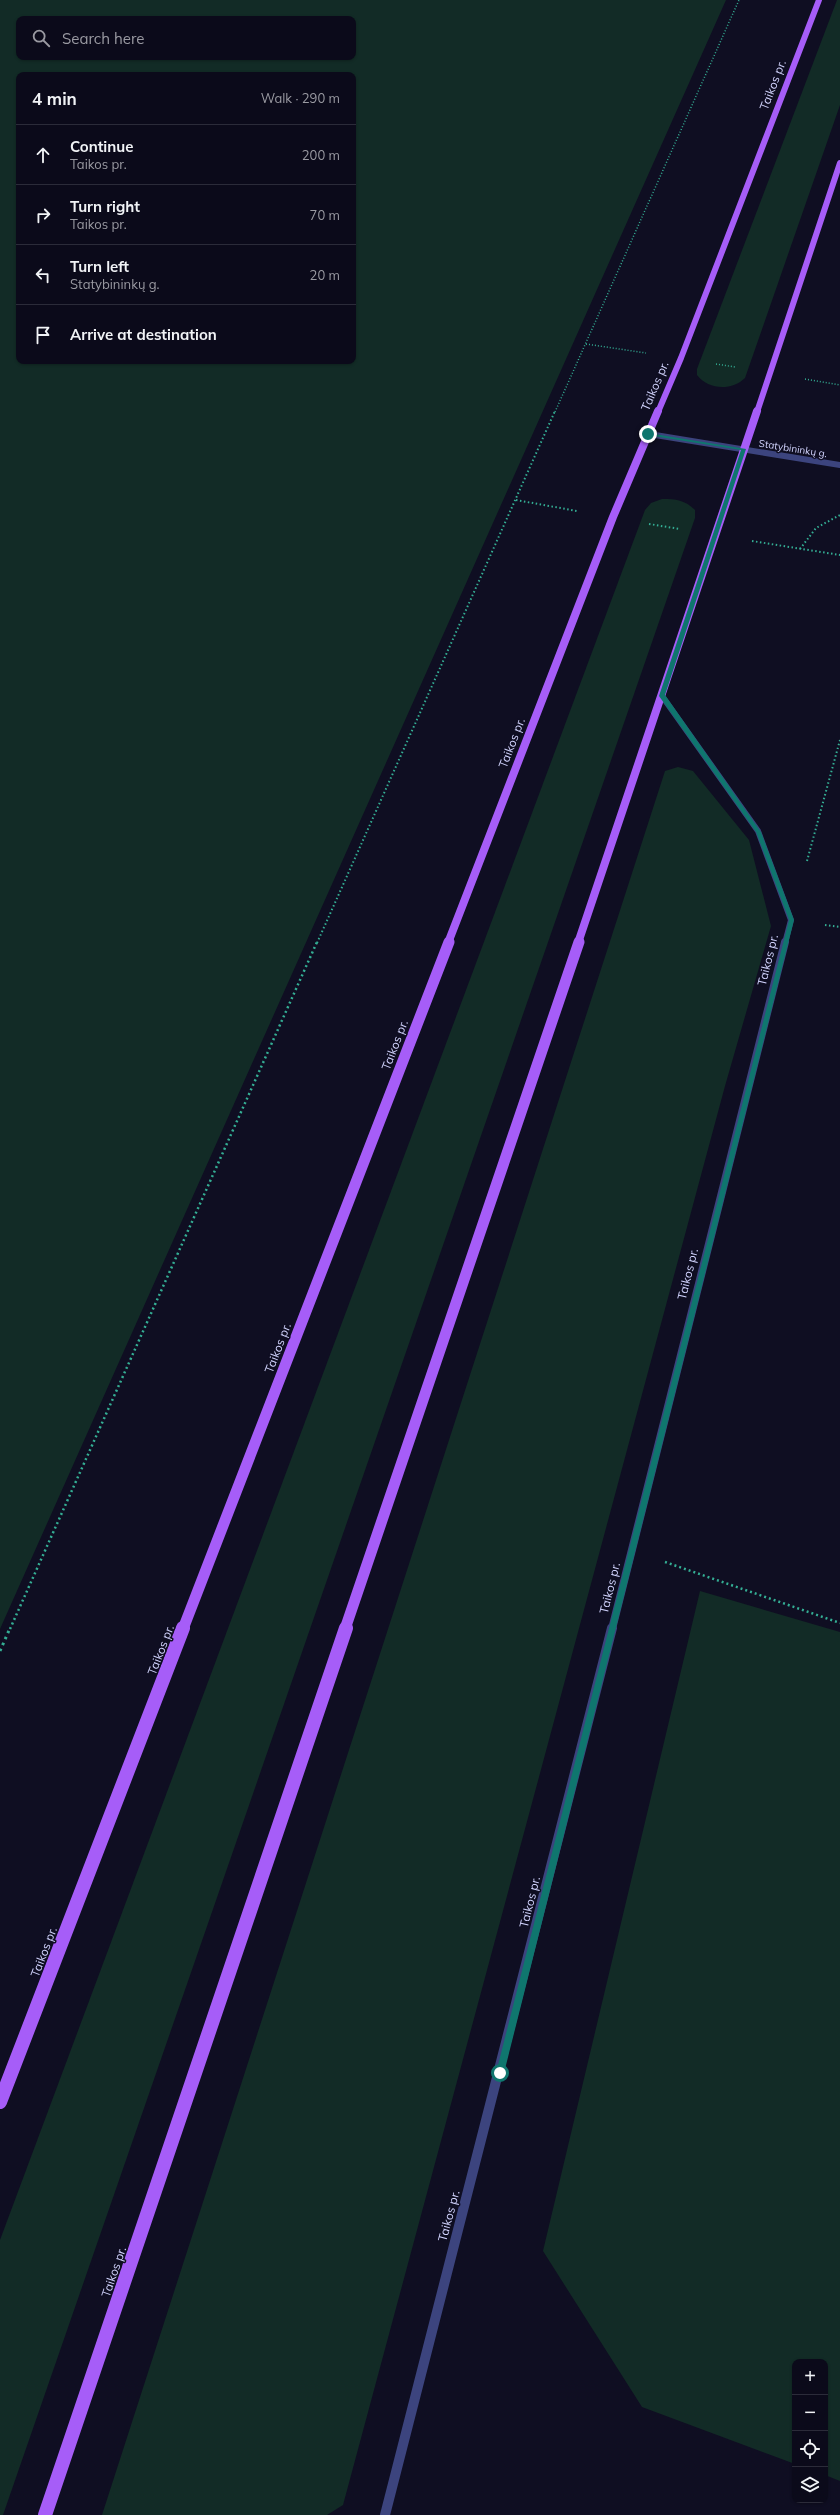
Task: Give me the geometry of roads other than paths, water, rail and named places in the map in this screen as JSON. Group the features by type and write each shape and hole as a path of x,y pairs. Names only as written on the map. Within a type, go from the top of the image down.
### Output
{"main road":[{"name":"Taikos pr.","path":"0,2102 608,532 681,358 820,0"},
{"name":"Taikos pr.","path":"45,2515 662,696 840,163"}],"street":[{"name":"Statybininkų g.","path":"648,434 840,465"},
{"name":"Taikos pr.","path":"385,2515 502,2066 791,920 758,832 662,696"}]}
